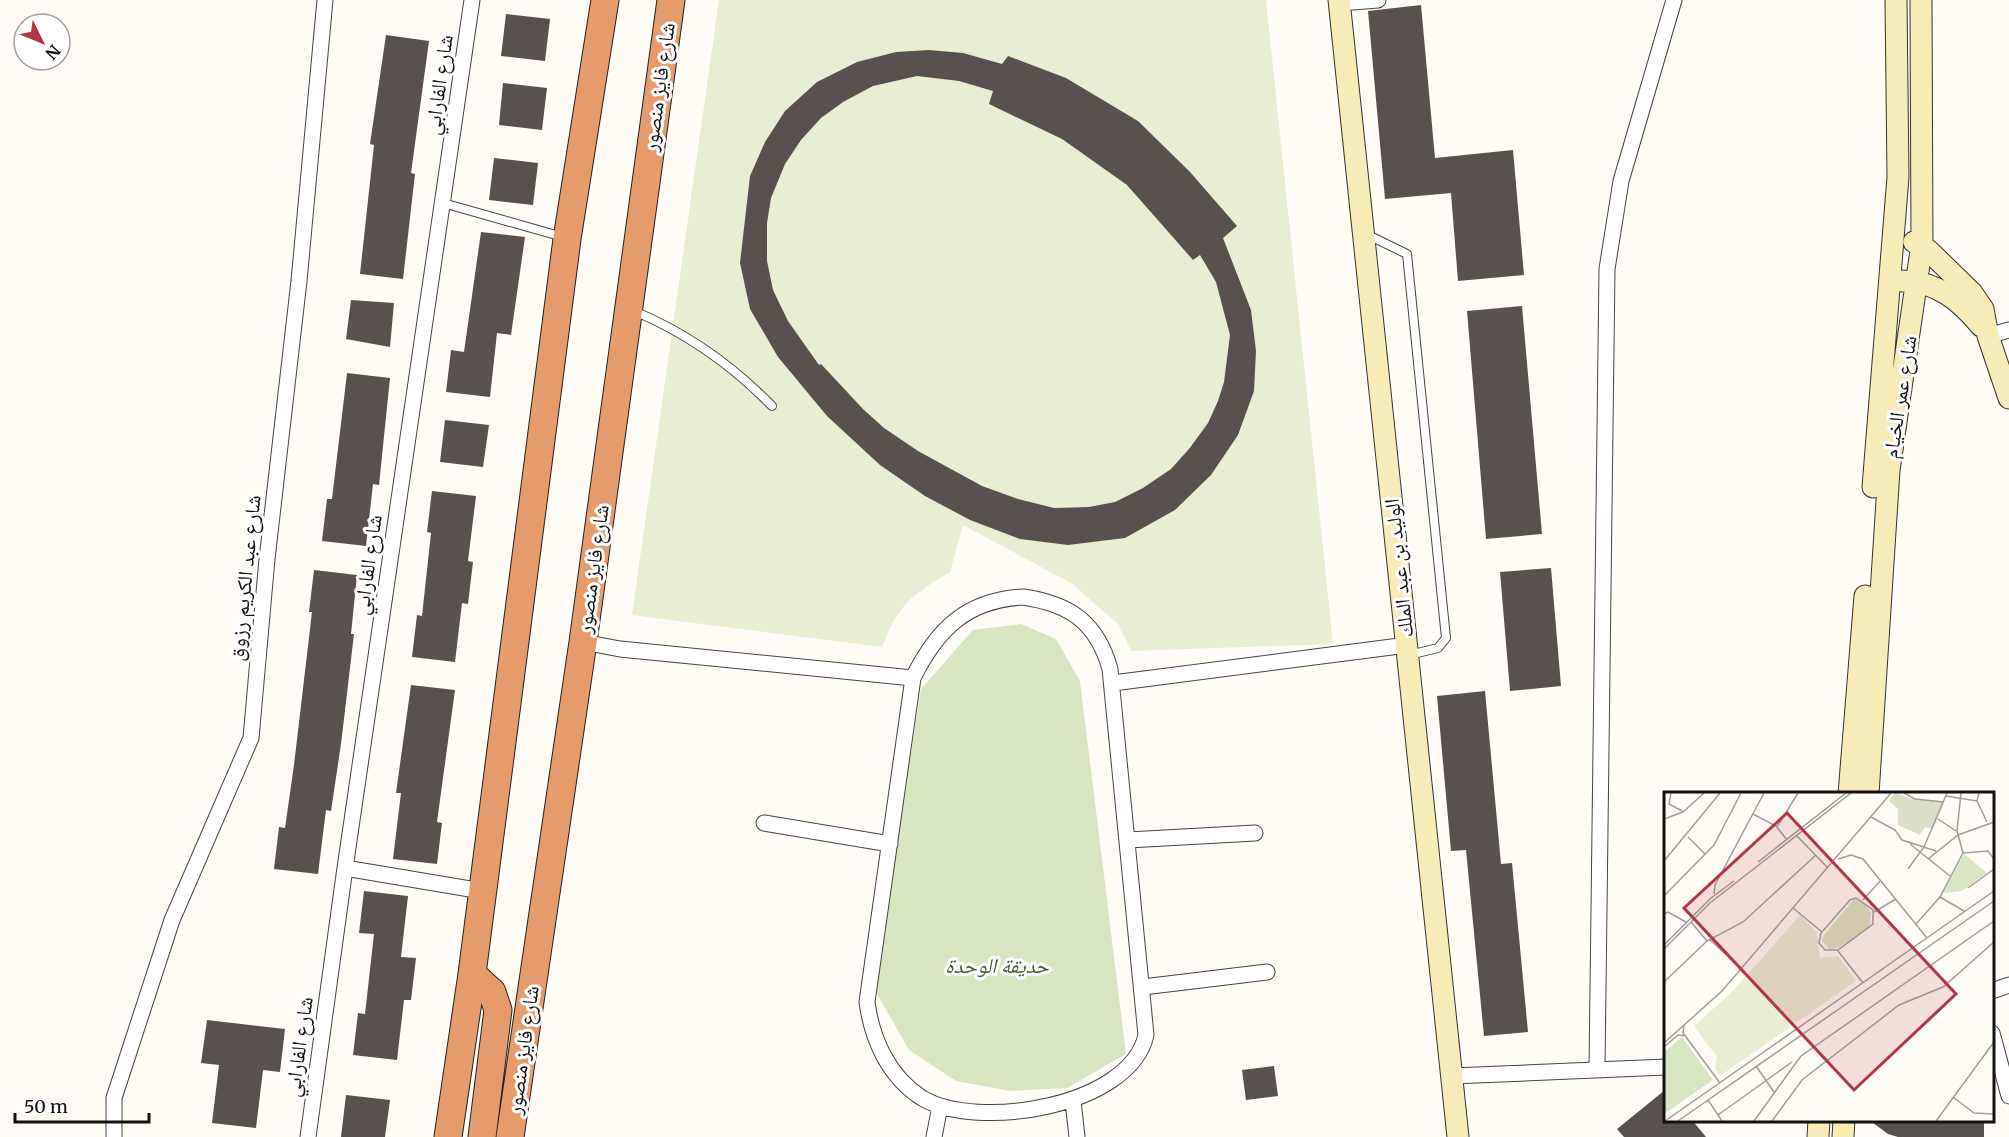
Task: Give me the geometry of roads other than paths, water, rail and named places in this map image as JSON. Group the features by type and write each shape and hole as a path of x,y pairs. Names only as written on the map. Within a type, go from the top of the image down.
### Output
{"highway":[{"path":"448,1137 472,974 567,238 605,0"},
{"name":"شارع فايز منصور","path":"510,1137 583,642 671,0"},
{"path":"472,974 487,985 498,1010 482,1137"}],"street":[{"name":"شارع عبد الكريم رزوق","path":"114,1137 114,1098 172,920 251,738 267,559 300,269 325,0"},
{"name":"شارع الفارابي","path":"308,1137 472,0"},
{"path":"1340,2 1378,0"},
{"path":"1597,1069 1607,269 1621,181 1674,0"},
{"name":"شارع عمر الخيام","path":"1849,792 1898,177 1896,0"},
{"name":"شارع عمر الخيام","path":"1868,792 1889,470 1922,244 1921,0"},
{"name":"الوليد بن عبد الملك","path":"1340,2 1458,1137"},
{"path":"1893,236 1922,244 1972,293 1983,309 1988,336 2009,398"},
{"path":"1890,281 1917,282 1935,286 1965,307 1988,336"},
{"path":"1988,336 2009,330"},
{"path":"1886,338 1908,340"},
{"path":"1023,597 1061,606 1093,630 1106,656 1113,683 1146,1035 1140,1054 1121,1072 1073,1101 1057,1106 1022,1110 976,1111 940,1106 909,1088 896,1074 878,1046 867,1002 913,678 939,636 967,611 1004,598 1023,597"},
{"path":"583,642 620,649 913,678"},
{"path":"1113,683 1407,650"},
{"path":"764,823 890,844"},
{"path":"1128,840 1255,833"},
{"path":"345,868 482,891"},
{"path":"1143,987 1267,972"},
{"path":"1994,990 2009,985"},
{"path":"1994,1040 2009,1096"},
{"path":"1452,1076 1664,1067"},
{"path":"1073,1101 1077,1137"},
{"path":"934,1137 940,1106"},
{"path":"1818,1137 1819,1122"},
{"path":"1843,1137 1844,1122"}],"lane":[{"path":"443,203 567,238"},
{"path":"1364,232 1407,254 1446,638 1438,648 1407,650"},
{"path":"628,308 670,327 712,353 772,406"}],"park label":[{"name":"حديقة الوحدة","path":"997,966"}]}
